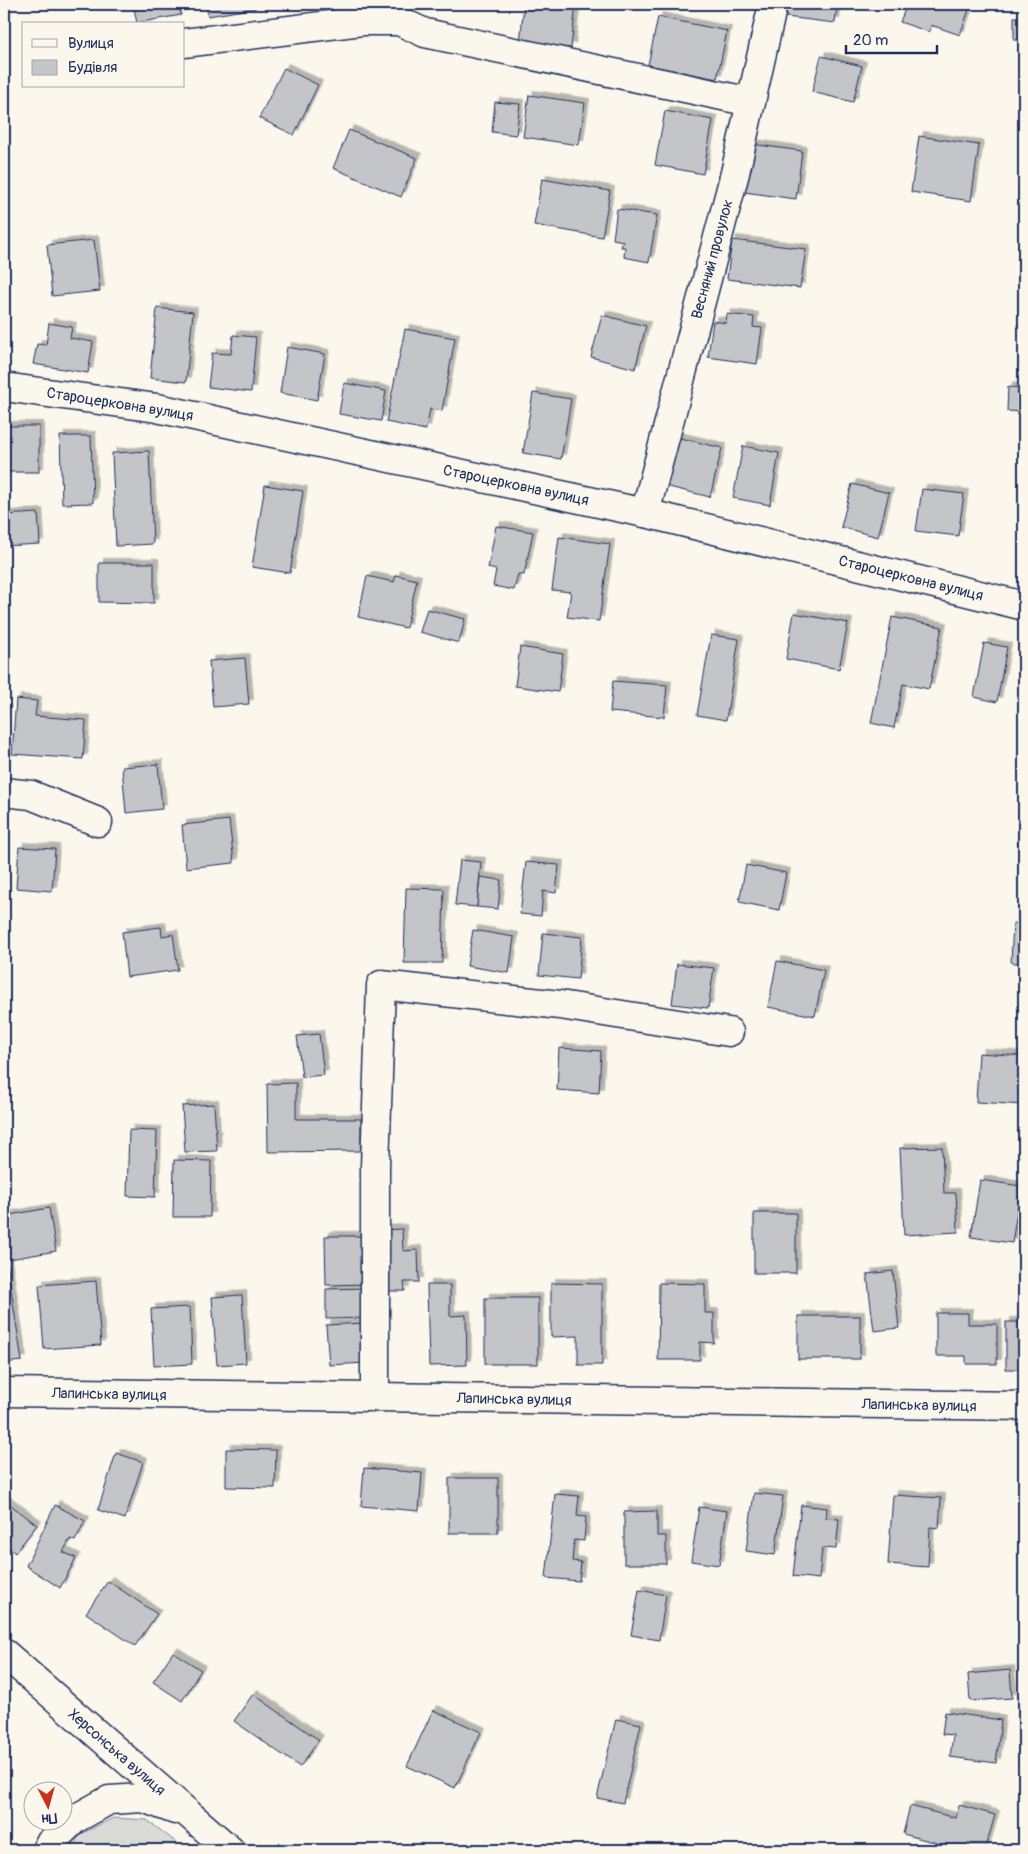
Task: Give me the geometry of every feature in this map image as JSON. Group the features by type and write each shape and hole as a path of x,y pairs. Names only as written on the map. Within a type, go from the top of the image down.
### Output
{"street":[{"name":"Весняний провулок","path":"645,513 735,174 773,4"},
{"path":"185,43 362,21 399,21 425,32 751,102"},
{"name":"Староцерковна вулиця","path":"4,387 157,408 645,513 1024,606"},
{"path":"4,792 30,795 98,822"},
{"path":"376,1397 375,1167 381,986 560,1005 729,1032"},
{"name":"Лапинська вулиця","path":"4,1392 1024,1406"},
{"name":"Херсонська вулиця","path":"4,1653 230,1850"},
{"path":"46,1850 49,1844 75,1819 109,1800 142,1798 177,1811 204,1828"}],"shaded area":[{"path":"113,1818 147,1820 186,1850 70,1850 81,1834"}],"building":[{"path":"133,4 179,4 181,15 137,22"},
{"path":"206,4 255,4 256,8 208,16"},
{"path":"524,4 576,4 571,48 520,43"},
{"path":"788,4 837,4 835,23 786,17"},
{"path":"907,4 971,4 960,35 931,25 929,32 900,22"},
{"path":"658,17 727,31 717,79 648,65"},
{"path":"1014,17 1024,17 1024,40 1014,40"},
{"path":"821,56 862,66 853,102 812,92"},
{"path":"284,68 318,85 294,135 259,118"},
{"path":"529,95 585,103 579,145 523,137"},
{"path":"495,102 520,104 516,135 492,132"},
{"path":"665,111 713,120 703,174 655,165"},
{"path":"349,130 417,158 401,197 333,168"},
{"path":"919,136 979,145 971,201 911,192"},
{"path":"751,144 802,151 796,199 744,192"},
{"path":"542,179 610,191 602,237 534,225"},
{"path":"617,209 657,215 649,262 624,257 625,247 621,247 623,241 613,239"},
{"path":"94,240 100,291 52,296 47,245"},
{"path":"732,240 806,249 800,288 727,279"},
{"path":"1020,278 1024,278 1024,308 1019,307"},
{"path":"157,308 193,312 186,382 150,378"},
{"path":"727,314 754,317 753,327 762,328 757,364 708,357 713,321 726,323"},
{"path":"602,315 646,326 635,369 591,357"},
{"path":"49,323 72,327 70,338 93,342 88,373 33,364 37,344 46,345"},
{"path":"405,329 455,338 442,411 430,409 426,430 386,422"},
{"path":"233,335 256,337 251,392 208,387 212,353 231,354"},
{"path":"287,347 325,354 317,400 280,393"},
{"path":"344,383 386,391 381,421 339,414"},
{"path":"1008,387 1024,388 1024,412 1007,411"},
{"path":"533,393 571,399 561,459 523,453"},
{"path":"4,426 39,426 39,472 4,472"},
{"path":"60,436 91,436 93,503 62,504"},
{"path":"676,437 722,448 710,497 665,486"},
{"path":"743,446 779,453 770,505 733,498"},
{"path":"149,451 153,544 116,546 112,453"},
{"path":"852,484 889,493 878,537 841,527"},
{"path":"265,485 303,491 290,573 252,567"},
{"path":"922,489 964,494 958,536 916,531"},
{"path":"38,513 40,544 4,546 4,515"},
{"path":"496,526 533,532 524,575 518,574 514,590 493,586 496,570 488,568"},
{"path":"559,537 610,544 599,621 567,617 571,592 552,590"},
{"path":"99,563 154,563 154,603 99,602"},
{"path":"396,575 417,580 406,628 358,617 367,576 394,582"},
{"path":"427,609 465,619 459,643 420,632"},
{"path":"794,613 848,623 839,669 786,659"},
{"path":"892,617 942,627 929,689 903,684 894,728 871,723"},
{"path":"711,635 739,639 726,720 697,715"},
{"path":"984,643 1007,647 997,702 974,697"},
{"path":"520,647 563,654 558,692 515,686"},
{"path":"245,658 249,704 213,707 209,661"},
{"path":"613,681 667,685 664,717 610,712"},
{"path":"16,699 37,701 35,716 86,720 83,759 12,754"},
{"path":"158,764 162,809 126,813 122,767"},
{"path":"1021,800 1024,800 1024,845 1018,844"},
{"path":"229,820 234,863 186,868 182,825"},
{"path":"19,847 55,849 52,891 16,888"},
{"path":"460,860 481,862 477,907 455,905"},
{"path":"526,862 559,865 556,893 543,891 541,916 520,914"},
{"path":"746,865 786,873 779,910 739,902"},
{"path":"480,877 501,880 498,909 477,907"},
{"path":"406,888 444,889 442,963 404,963"},
{"path":"1013,923 1024,924 1024,963 1011,963"},
{"path":"161,927 162,936 173,934 178,970 127,977 122,932"},
{"path":"473,930 514,937 509,973 467,966"},
{"path":"543,933 582,937 578,979 539,975"},
{"path":"777,961 824,970 815,1016 768,1007"},
{"path":"677,964 714,968 708,1008 672,1004"},
{"path":"319,1034 324,1075 302,1077 297,1036"},
{"path":"559,1048 601,1051 599,1093 557,1090"},
{"path":"979,1053 1024,1056 1024,1105 976,1102"},
{"path":"296,1083 296,1119 361,1119 361,1151 268,1152 267,1084"},
{"path":"214,1104 217,1151 185,1152 182,1106"},
{"path":"129,1130 157,1131 155,1197 127,1196"},
{"path":"942,1147 944,1193 956,1193 958,1232 904,1235 900,1148"},
{"path":"174,1160 211,1161 210,1217 173,1217"},
{"path":"980,1180 1021,1186 1012,1243 971,1237"},
{"path":"49,1208 56,1251 4,1260 4,1216"},
{"path":"754,1213 796,1213 796,1273 754,1273"},
{"path":"402,1229 403,1251 418,1250 419,1282 404,1282 405,1291 381,1291 379,1230"},
{"path":"325,1236 367,1236 367,1284 326,1285"},
{"path":"4,1264 7,1264 22,1361 4,1363"},
{"path":"893,1271 899,1328 874,1331 867,1274"},
{"path":"96,1281 101,1345 44,1349 39,1285"},
{"path":"551,1283 602,1284 602,1365 578,1365 578,1336 551,1337"},
{"path":"659,1283 705,1284 705,1313 714,1313 714,1343 700,1342 700,1360 658,1360"},
{"path":"427,1285 450,1285 450,1316 466,1315 467,1365 429,1366"},
{"path":"365,1288 366,1318 326,1319 326,1289"},
{"path":"242,1295 246,1363 217,1365 212,1297"},
{"path":"485,1298 538,1298 538,1364 485,1364"},
{"path":"190,1307 192,1364 154,1366 151,1309"},
{"path":"936,1313 968,1313 968,1324 997,1324 997,1364 966,1364 966,1356 936,1356"},
{"path":"798,1316 860,1316 860,1359 798,1359"},
{"path":"1006,1322 1024,1322 1024,1369 1006,1369"},
{"path":"365,1323 367,1363 329,1365 326,1325"},
{"path":"226,1449 276,1450 275,1488 226,1487"},
{"path":"116,1453 143,1462 125,1519 98,1510"},
{"path":"364,1468 422,1473 419,1511 361,1506"},
{"path":"449,1478 498,1478 498,1533 449,1533"},
{"path":"754,1493 783,1496 775,1555 746,1551"},
{"path":"555,1494 579,1496 577,1516 586,1517 584,1541 574,1540 572,1561 581,1562 579,1581 546,1578"},
{"path":"893,1495 941,1498 939,1528 930,1527 928,1567 888,1564"},
{"path":"4,1500 37,1525 15,1553 4,1544"},
{"path":"55,1505 85,1521 75,1541 70,1539 63,1552 76,1558 60,1588 26,1566"},
{"path":"801,1505 827,1508 826,1518 839,1519 836,1549 822,1548 819,1579 793,1576"},
{"path":"699,1507 727,1511 719,1565 691,1561"},
{"path":"657,1511 657,1536 666,1536 666,1564 624,1564 624,1512"},
{"path":"108,1581 157,1614 135,1646 86,1613"},
{"path":"639,1590 666,1595 659,1640 631,1635"},
{"path":"173,1652 201,1670 182,1701 153,1682"},
{"path":"1010,1670 1012,1698 970,1701 968,1674"},
{"path":"253,1694 319,1740 300,1767 234,1721"},
{"path":"433,1710 481,1732 455,1788 407,1766"},
{"path":"945,1712 1001,1720 996,1763 950,1757 953,1735 942,1734"},
{"path":"616,1719 641,1724 623,1803 597,1798"},
{"path":"959,1805 995,1815 985,1850 964,1850 903,1834 910,1806 956,1818"}]}
